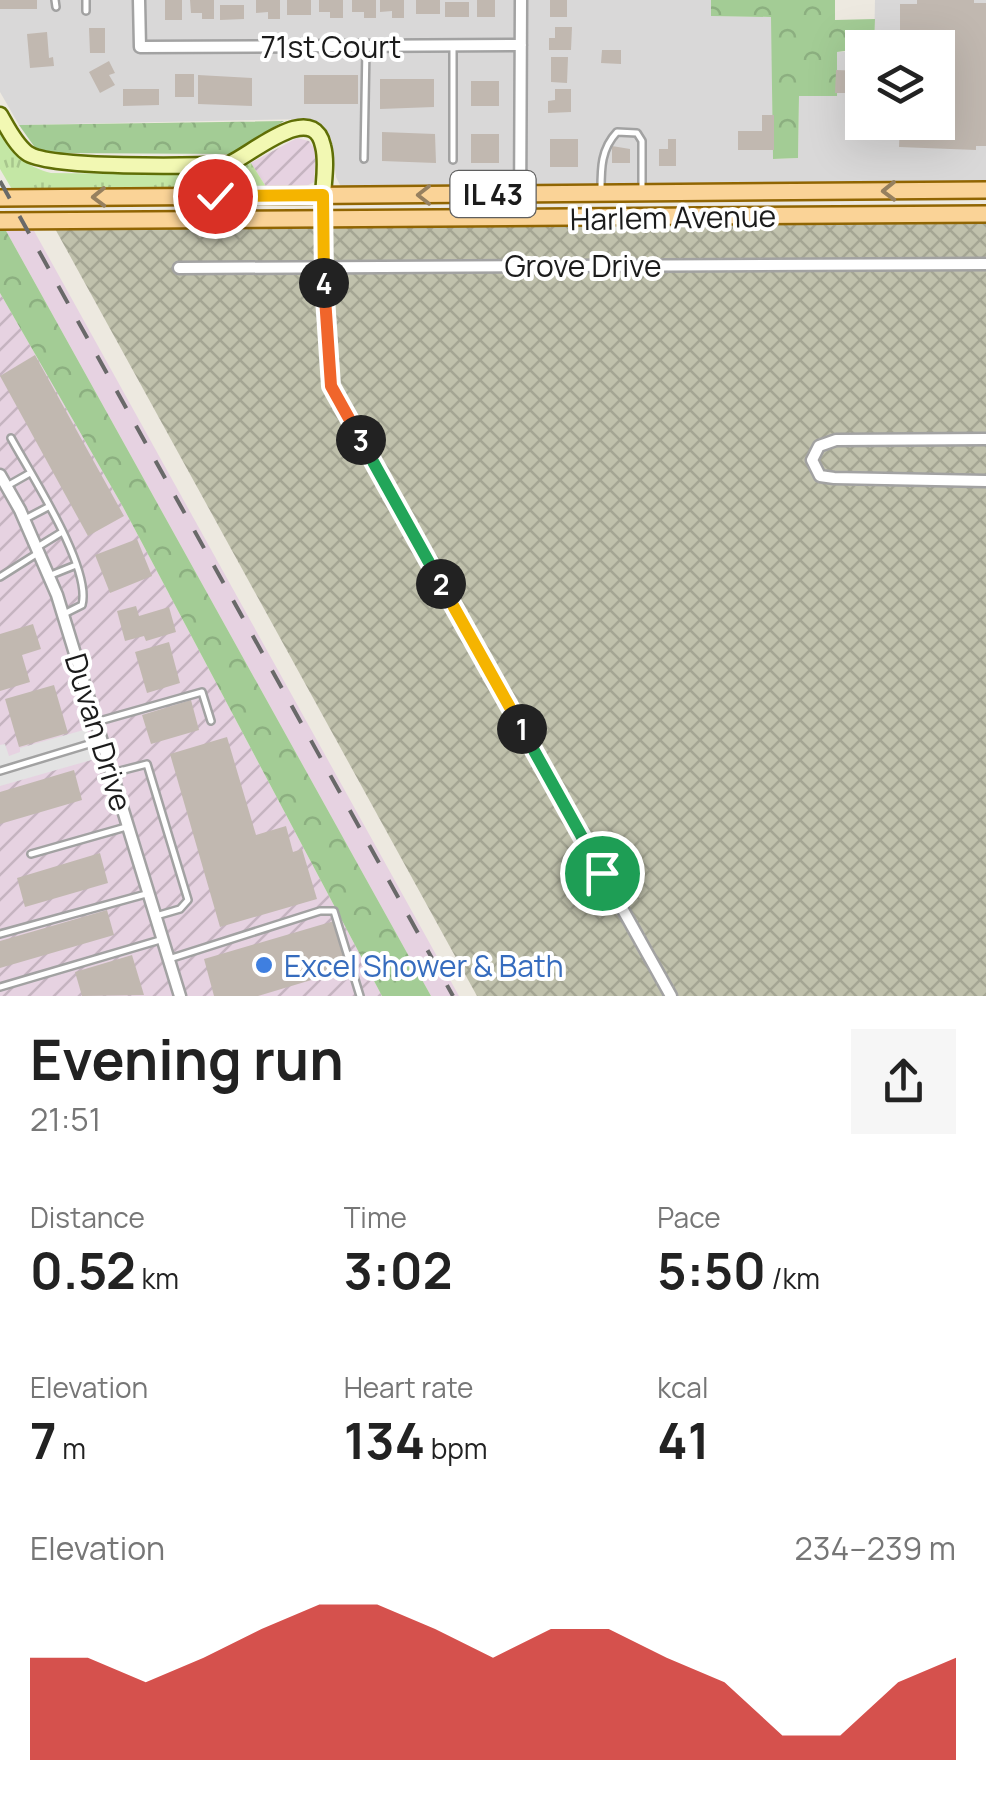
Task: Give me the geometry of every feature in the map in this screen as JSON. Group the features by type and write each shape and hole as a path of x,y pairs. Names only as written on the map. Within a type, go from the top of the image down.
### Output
{"main road":[{"name":"Harlem Avenue","path":"0,198 986,190"},
{"path":"718,192 718,217"},
{"name":"Harlem Avenue","path":"0,222 986,214"}],"street":[{"name":"71st Court","path":"140,0 140,47 521,45"},
{"path":"520,219 521,0"},
{"path":"0,114 29,155 60,162 229,164 287,129 314,130 323,142 323,266 331,386 671,996"},
{"name":"Grove Drive","path":"180,268 986,264"},
{"path":"986,439 836,440 819,446 812,460 820,476 834,478 986,481"},
{"name":"Duvan Drive","path":"0,475 24,520 63,614 180,996"}],"lane":[{"path":"86,0 86,11"},
{"path":"452,160 453,45"},
{"path":"364,158 366,46"},
{"path":"602,194 606,146 616,132 632,131 642,141 642,193"},
{"path":"11,438 62,532 83,587 84,601 78,609 63,614"},
{"path":"6,486 30,473"},
{"path":"24,520 48,507"},
{"path":"0,577 62,532"},
{"path":"49,576 76,565"},
{"path":"96,722 202,692 211,721"},
{"path":"0,772 102,740"},
{"path":"112,773 147,764 188,900 180,909 156,916"},
{"path":"31,854 128,826"},
{"path":"0,934 149,893"},
{"path":"169,959 320,911 334,911 360,996"},
{"path":"0,987 163,939"}],"shaded area":[{"path":"0,0 711,0 711,16 772,17 773,159 798,158 799,95 837,52 845,52 845,140 955,140 955,30 874,30 875,0 986,0 986,184 347,188 336,177 331,138 314,122 304,119 19,125 0,92"},
{"path":"297,138 309,141 316,151 314,182 303,188 268,190 251,163"},
{"path":"986,222 986,996 477,996 53,225"},
{"path":"5,229 33,229 459,996 431,996"},
{"path":"0,293 123,507 382,996 0,996"},
{"path":"87,729 95,759 0,786 0,745 5,744 9,756 20,752 20,748"}],"green space":[{"path":"711,0 835,0 835,20 875,19 875,30 845,30 845,51 837,52 837,96 799,96 798,158 773,159 771,17 711,16"},
{"path":"284,121 230,154 51,153 36,149 19,125"},
{"path":"0,132 21,158 51,173 220,175 251,163 268,190 13,191 0,169"},
{"path":"0,229 5,229 431,996 382,996 123,507 0,293"}],"building":[{"path":"0,0 37,0 37,9 0,9"},
{"path":"165,0 182,0 182,20 165,20"},
{"path":"190,0 214,0 214,19 202,19 202,13 191,13"},
{"path":"256,0 280,0 280,19 268,19 268,12 256,13"},
{"path":"287,0 311,0 311,15 287,15"},
{"path":"319,0 343,0 343,18 330,18 330,12 319,12"},
{"path":"352,0 376,0 376,18 352,12"},
{"path":"380,0 404,0 404,18 392,18 392,11 380,12"},
{"path":"416,0 440,0 440,14 416,14"},
{"path":"477,0 495,0 495,17 477,17"},
{"path":"550,0 567,0 567,17 550,17"},
{"path":"917,0 986,3 986,146 976,146 976,150 899,147 899,140 955,140 955,30 900,30 900,4 917,4"},
{"path":"445,2 469,2 469,17 445,17"},
{"path":"220,5 244,5 244,19 220,20"},
{"path":"555,27 572,27 571,50 549,50 549,38 555,38"},
{"path":"89,28 105,28 105,53 90,53"},
{"path":"47,32 49,58 53,57 54,66 30,68 27,34"},
{"path":"602,50 621,50 621,64 601,63"},
{"path":"551,57 568,57 567,83 551,82"},
{"path":"109,61 115,73 109,75 115,85 100,93 89,72"},
{"path":"836,70 845,70 845,93 835,93"},
{"path":"175,74 194,74 194,97 175,97"},
{"path":"198,75 252,78 252,106 198,104"},
{"path":"304,75 358,75 358,104 304,104"},
{"path":"380,79 434,79 434,107 380,109"},
{"path":"471,81 499,81 499,106 471,106"},
{"path":"123,89 159,89 159,105 123,106"},
{"path":"555,89 571,89 571,112 548,113 548,101 555,100"},
{"path":"762,115 774,115 774,150 738,150 738,131 762,131"},
{"path":"382,132 435,134 436,163 382,161"},
{"path":"471,134 499,134 499,163 471,163"},
{"path":"550,139 578,139 578,167 550,167"},
{"path":"668,139 676,139 676,166 659,166 659,149 668,149"},
{"path":"612,146 630,149 630,163 612,163"},
{"path":"35,355 124,516 88,536 0,376"},
{"path":"137,539 152,576 110,593 95,555"},
{"path":"136,606 139,616 169,607 176,632 146,641 144,636 125,641 117,611"},
{"path":"33,624 41,649 22,655 30,682 0,691 0,634"},
{"path":"169,642 180,683 147,693 135,652"},
{"path":"54,685 68,733 19,747 5,699"},
{"path":"191,700 199,730 151,744 142,715"},
{"path":"227,737 256,835 286,826 293,852 302,849 317,899 220,927 170,754"},
{"path":"74,770 82,800 0,824 0,792"},
{"path":"100,853 108,883 25,907 17,878"},
{"path":"107,910 114,935 0,968 0,941"},
{"path":"334,921 348,969 258,996 214,996 204,959"},
{"path":"132,955 144,995 82,996 75,972"}],"railway":[{"path":"0,181 453,996"}],"place":[{"name":"Excel Shower & Bath","path":"264,965"}],"route":[{"path":"215,196 323,195 331,386 602,873"}]}
